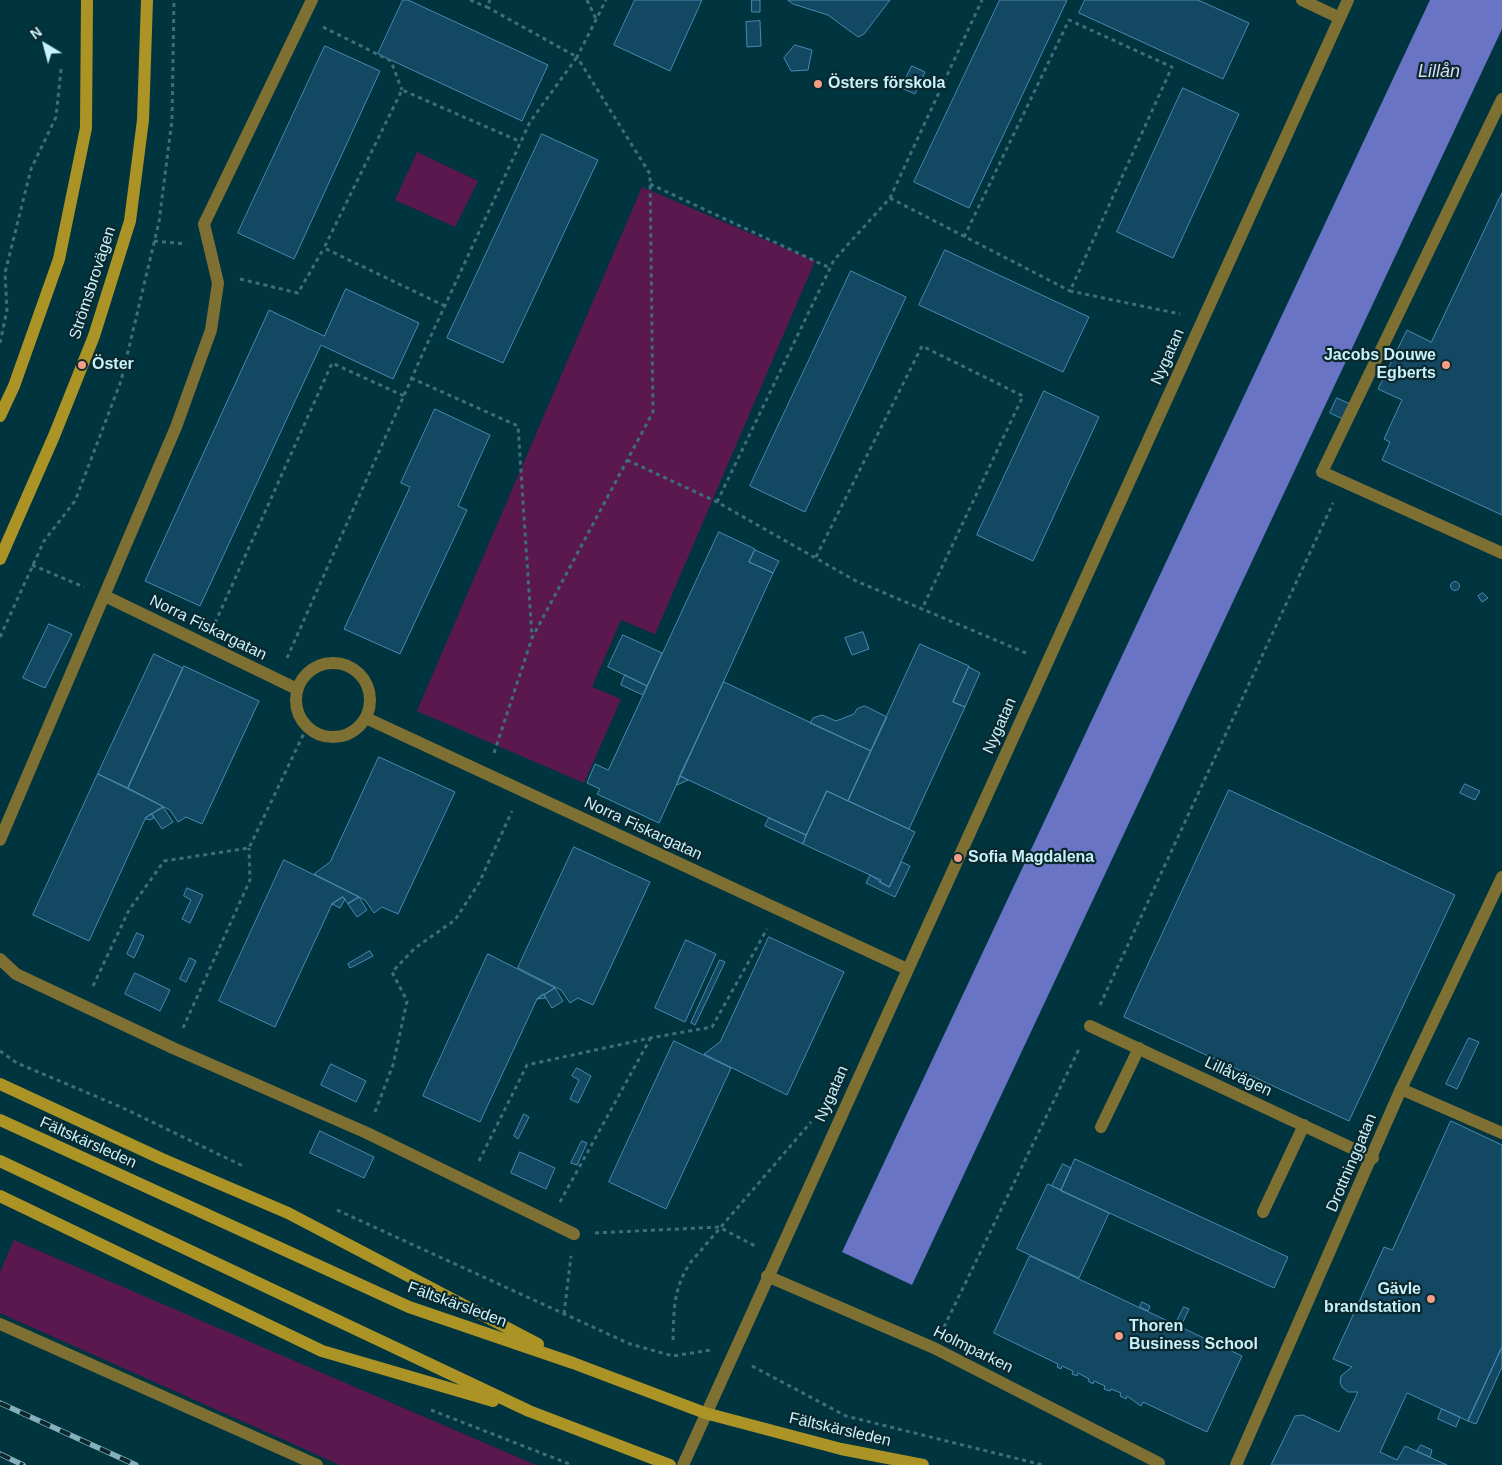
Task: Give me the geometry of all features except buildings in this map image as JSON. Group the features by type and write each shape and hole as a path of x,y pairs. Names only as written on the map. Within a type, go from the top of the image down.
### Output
{"main road":[{"path":"0,416 14,386 61,250 86,128 87,0"},
{"name":"Strömsbrovägen","path":"0,559 54,436 94,336 130,221 143,120 147,0"},
{"path":"0,1084 162,1159 288,1213 573,1362"},
{"name":"Fältskärsleden","path":"0,1120 409,1307 573,1362 705,1413 841,1449 923,1465"},
{"path":"0,1161 529,1411 670,1465"},
{"path":"0,1196 322,1351 529,1411"}],"street":[{"path":"0,840 176,427 211,330 218,284 204,224 312,0"},
{"path":"1302,0 1340,18"},
{"name":"Nygatan","path":"683,1465 767,1276 1348,0"},
{"path":"1502,99 1322,472 1502,553"},
{"name":"Norra Fiskargatan","path":"105,596 297,689"},
{"path":"328,663 341,664 354,669 364,679 370,691 370,705 366,718 358,729 346,736 332,738 318,735 307,727 299,716 296,703 297,689 304,677 315,668 328,663"},
{"name":"Norra Fiskargatan","path":"366,718 907,969"},
{"name":"Drottninggatan","path":"1236,1465 1373,1158 1401,1089 1502,877"},
{"path":"0,959 16,974 173,1048 367,1133 467,1184 574,1234"},
{"name":"Lillåvägen","path":"1090,1026 1373,1158"},
{"path":"1101,1127 1139,1048"},
{"path":"1401,1089 1502,1133"},
{"path":"1263,1212 1304,1126"},
{"name":"Holmparken","path":"767,1276 934,1348 1159,1462"},
{"path":"0,1324 318,1465"}],"path":[{"path":"470,0 487,7 577,57 650,174 653,412 532,638 487,774"},
{"path":"487,7 490,0"},
{"path":"586,0 596,19"},
{"path":"277,679 412,378 530,122 577,57 606,0"},
{"path":"717,502 834,260 890,198 982,0"},
{"path":"304,18 391,61 402,90 521,142"},
{"path":"964,237 1069,20 1172,67 1070,291"},
{"path":"0,344 7,310 4,273 31,168 56,116 62,62"},
{"path":"216,273 298,293 324,248 402,90"},
{"path":"650,184 830,268"},
{"path":"890,198 1070,291 1186,316"},
{"path":"154,241 209,246"},
{"path":"324,248 445,306"},
{"path":"816,556 922,346 1023,396 922,609"},
{"path":"206,645 332,363 404,396"},
{"path":"412,378 518,426 532,638"},
{"path":"627,460 717,502 816,556 856,581 1028,654"},
{"path":"934,1348 1090,1026 1343,481"},
{"path":"32,565 105,596"},
{"path":"173,1048 250,880 249,848 307,727"},
{"path":"367,1133 393,1065 407,1001 392,972 415,948 455,920 479,883 521,790"},
{"path":"84,1006 129,910 164,861 249,848"},
{"path":"467,1184 527,1065 650,1038 712,1027 778,909"},
{"path":"548,1223 650,1038"},
{"path":"0,1050 18,1063 121,1107 251,1170"},
{"path":"673,1340 674,1309 679,1280 701,1247 814,1121 810,1131"},
{"path":"331,1207 630,1344 673,1356 708,1349 732,1355 846,1416 1043,1465"},
{"path":"564,1314 574,1234 719,1227 757,1247"},
{"path":"753,1256 761,1238"},
{"path":"708,1349 712,1341"}],"shaded area":[{"path":"417,152 478,181 455,227 395,200"},
{"path":"642,187 815,261 655,634 621,620 592,687 621,699 584,783 417,711"},
{"path":"14,1240 536,1465 340,1465 0,1313 0,1272"}],"water":[{"name":"Lillån","path":"1430,0 1502,0 1502,29 912,1285 842,1252"}],"railway":[{"path":"0,1403 136,1465"},
{"path":"0,1454 23,1465"}],"place":[{"name":"Östers förskola","path":"818,84"},
{"name":"Öster","path":"82,365"},
{"name":"Jacobs Douwe Egberts","path":"1446,365"},
{"name":"Sofia Magdalena","path":"958,858"},
{"name":"Gävle brandstation","path":"1431,1299"},
{"name":"Thoren Business School","path":"1119,1336"}]}
